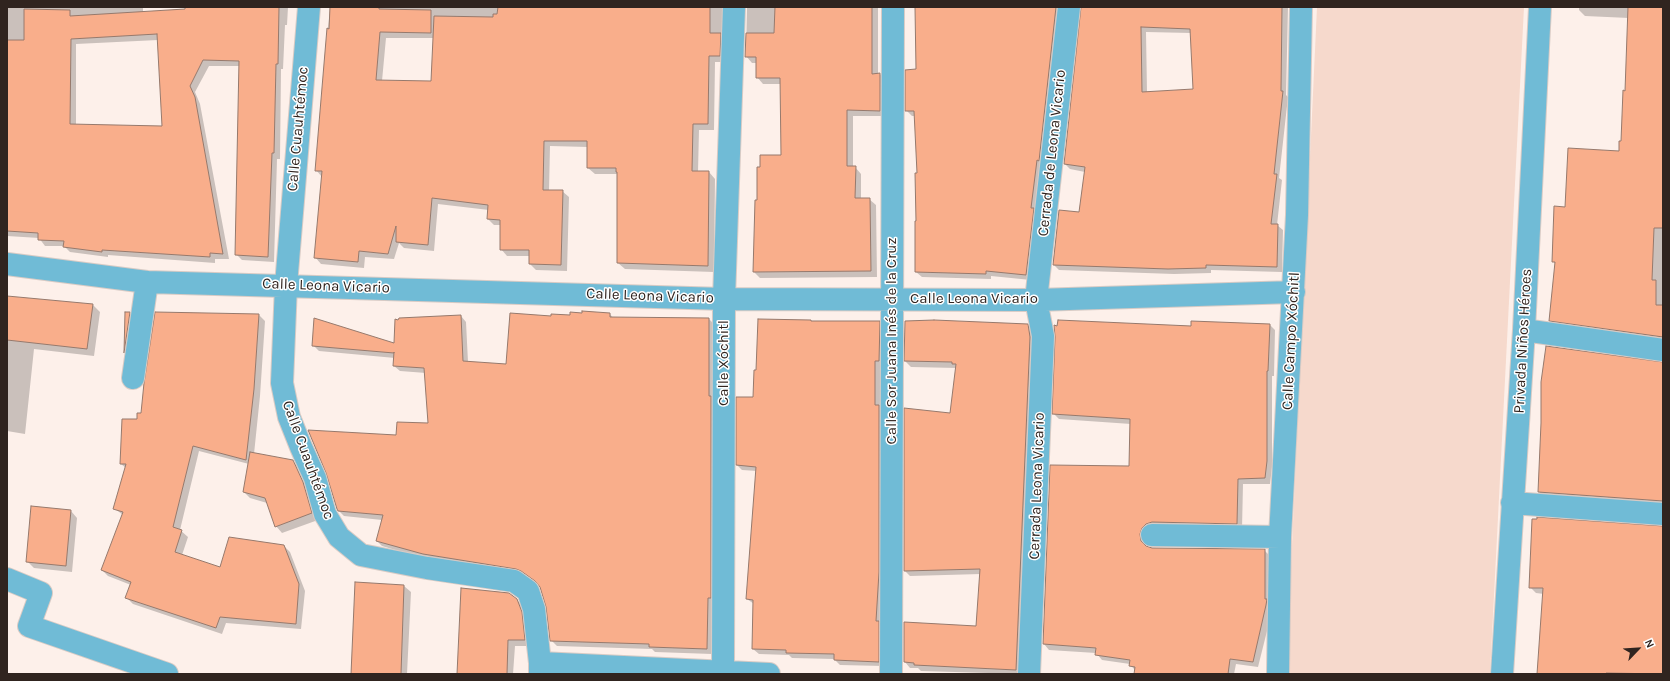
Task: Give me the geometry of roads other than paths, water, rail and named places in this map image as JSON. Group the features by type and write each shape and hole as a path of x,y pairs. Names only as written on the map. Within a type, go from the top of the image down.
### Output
{"street":[{"name":"Calle Cuauhtémoc","path":"308,7 286,285 282,383 288,410 301,447 315,478 325,514 339,537 361,555 427,568 514,581 528,591 534,609 540,668"},
{"name":"Calle Xóchitl","path":"723,672 724,299 734,7"},
{"name":"Calle Sor Juana Inés de la Cruz","path":"891,674 893,7"},
{"name":"Cerrada de Leona Vicario","path":"1036,300 1069,7"},
{"name":"Calle Campo Xóchitl","path":"1278,674 1280,537 1294,292 1297,207 1301,7"},
{"name":"Privada Niños Héroes","path":"1502,674 1524,330 1540,7"},
{"name":"Calle Leona Vicario","path":"7,264 147,282 724,299 1036,300 1294,292"},
{"path":"133,378 147,282"},
{"name":"Cerrada Leona Vicario","path":"1029,674 1043,336 1036,300"},
{"path":"1524,330 1663,350"},
{"path":"1512,503 1663,514"},
{"path":"1152,536 1280,537"},
{"path":"7,579 40,593 29,626 167,674"},
{"path":"540,668 769,674"}]}
